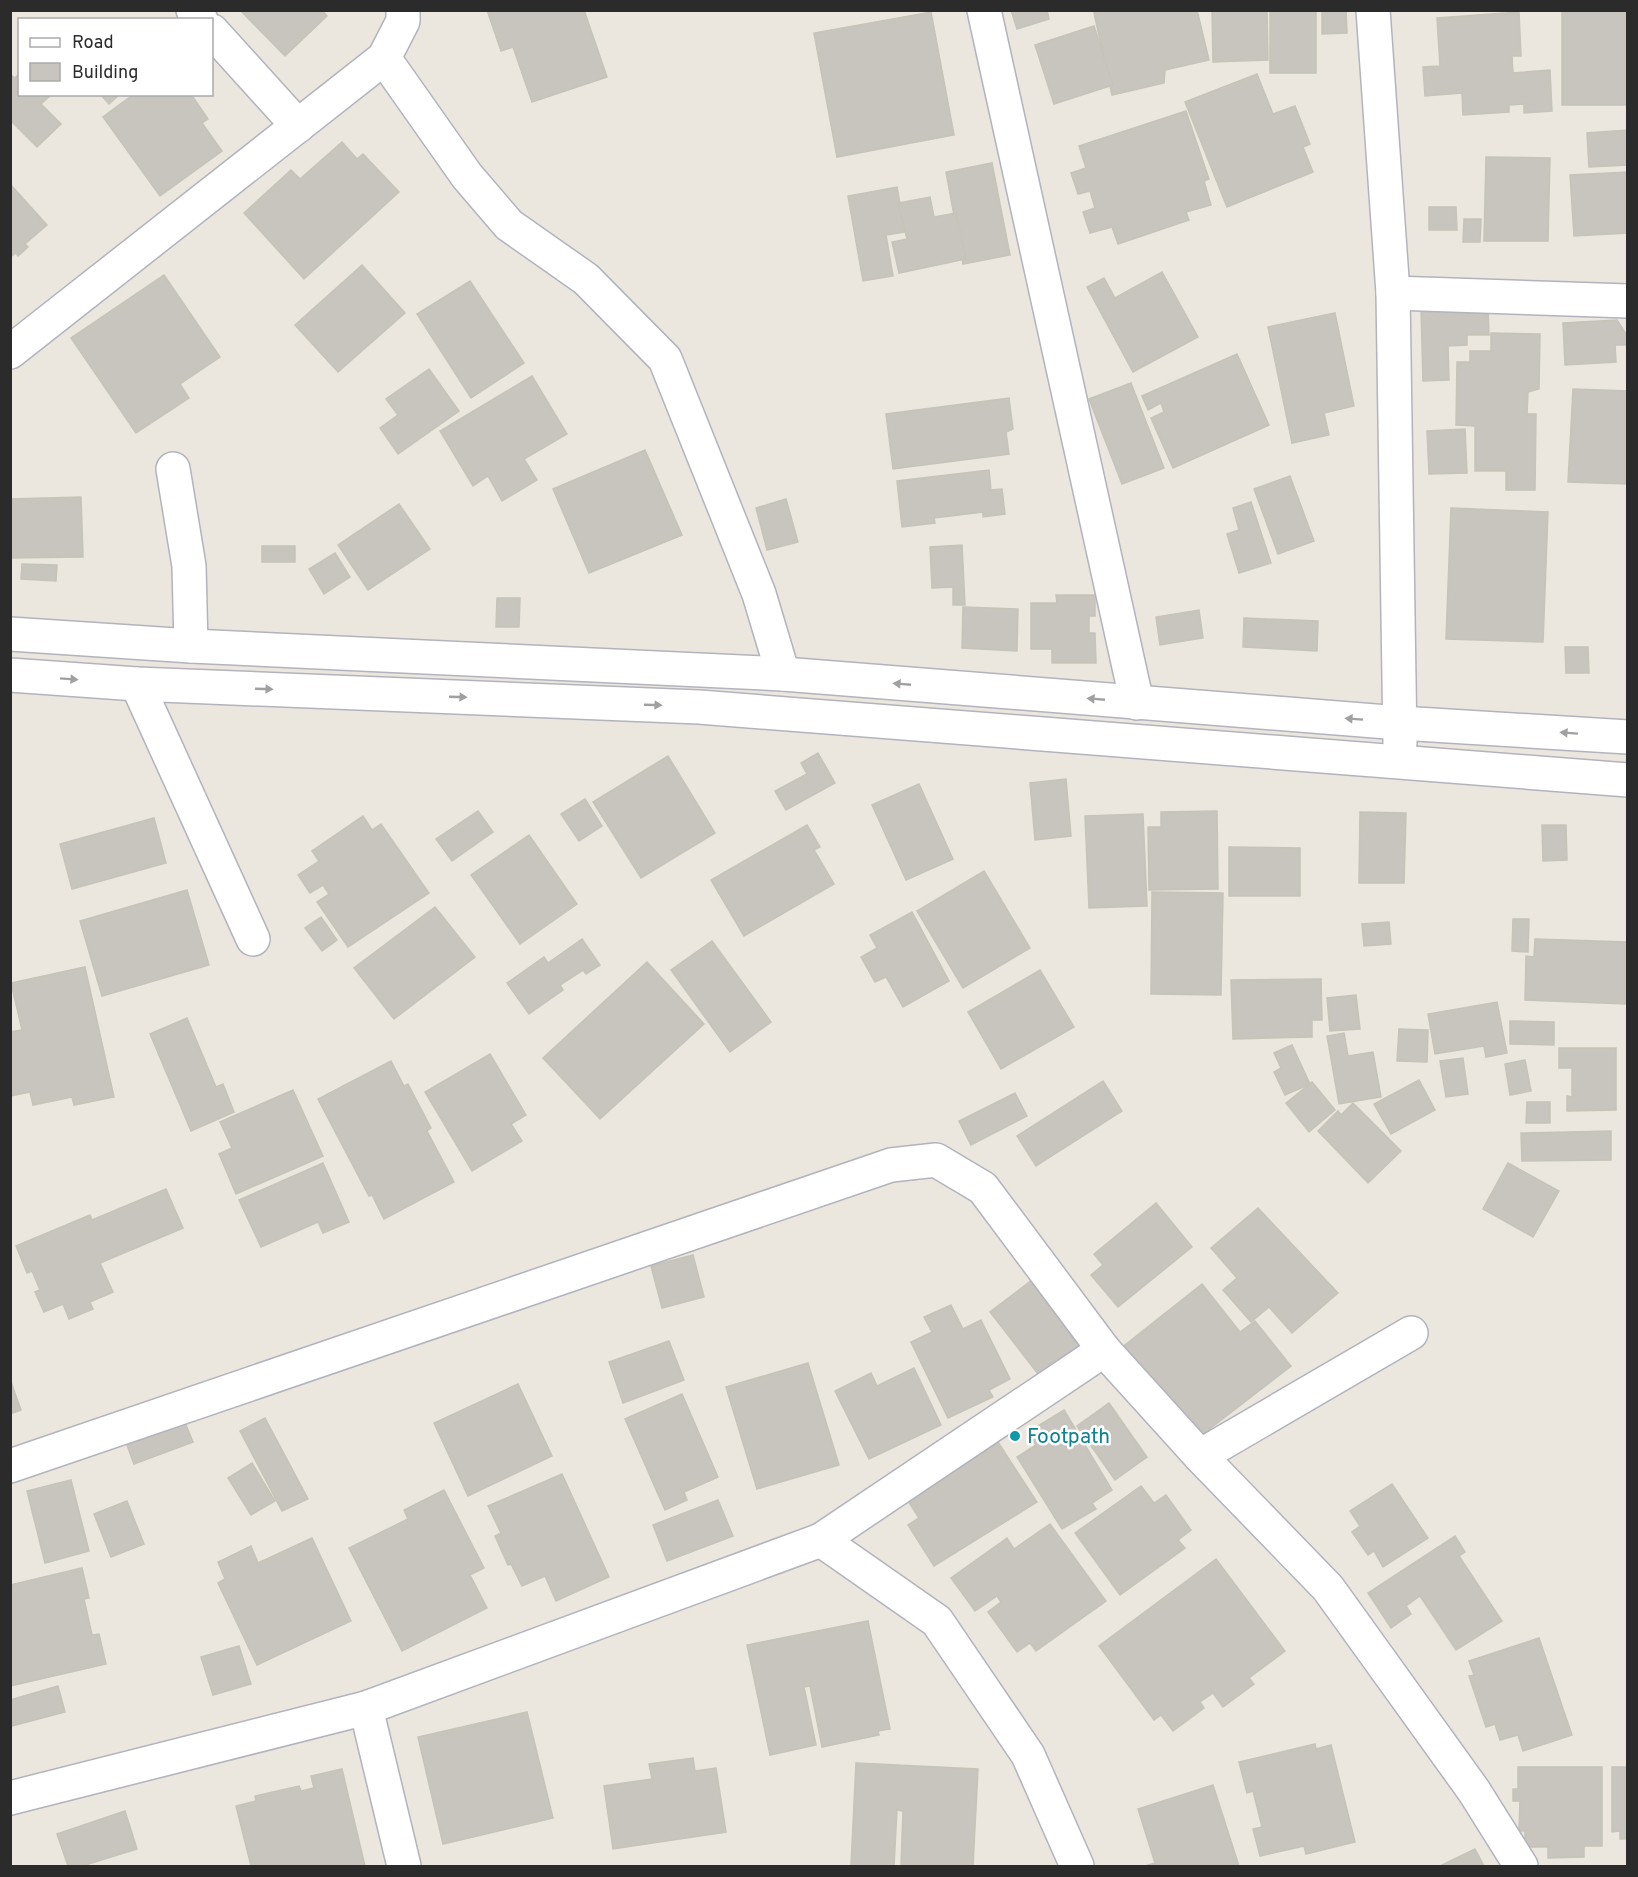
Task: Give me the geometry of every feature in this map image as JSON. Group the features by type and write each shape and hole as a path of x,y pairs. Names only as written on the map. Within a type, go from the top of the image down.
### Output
{"street":[{"path":"10,352 384,58 402,21 403,10"},
{"path":"984,10 1137,703"},
{"path":"1373,10 1393,293 1399,762"},
{"path":"213,32 298,126"},
{"path":"384,58 467,176 509,225 586,279 665,359 759,594 783,674"},
{"path":"1393,293 1628,301"},
{"path":"173,469 189,566 191,646"},
{"path":"10,634 191,646 783,674 1400,723 1628,737"},
{"path":"10,675 137,684 699,707 1628,780"},
{"path":"137,684 253,939"},
{"path":"10,1466 879,1169 936,1160 983,1188 1104,1350 1200,1456 1328,1588 1474,1791 1521,1866"},
{"path":"1200,1456 1411,1333"},
{"path":"12,1790 366,1708 821,1540 1104,1350"},
{"path":"821,1540 937,1621 1028,1755 1077,1866"},
{"path":"366,1708 404,1866"}],"building":[{"path":"240,10 322,10 327,16 285,56"},
{"path":"487,10 584,10 607,77 532,102 513,47 501,51"},
{"path":"1011,10 1047,10 1049,19 1017,29"},
{"path":"1104,10 1197,10 1209,60 1165,70 1164,83 1112,95 1094,13"},
{"path":"1212,10 1267,10 1268,60 1213,62"},
{"path":"1270,10 1316,10 1316,73 1270,73"},
{"path":"1322,10 1346,10 1347,33 1322,34"},
{"path":"1562,10 1628,10 1628,105 1562,105"},
{"path":"931,12 954,135 837,157 814,33"},
{"path":"1519,12 1521,56 1512,56 1513,73 1550,70 1552,111 1524,113 1524,104 1509,105 1509,112 1463,115 1462,93 1425,96 1423,67 1440,66 1437,18"},
{"path":"1094,26 1113,85 1054,104 1035,45"},
{"path":"10,74 15,78 18,75 18,96 50,96 41,104 61,124 37,147 10,120"},
{"path":"1257,74 1273,114 1295,106 1310,144 1303,147 1313,172 1227,207 1185,102"},
{"path":"102,96 118,96 109,104"},
{"path":"131,96 192,96 208,119 202,123 222,151 160,196 103,117"},
{"path":"1186,111 1209,179 1204,181 1211,205 1186,212 1189,220 1118,244 1112,227 1090,233 1083,212 1095,208 1090,191 1078,194 1071,173 1086,168 1079,146"},
{"path":"1628,130 1628,165 1589,167 1587,133"},
{"path":"342,142 357,159 363,154 399,192 304,279 244,213 291,170 300,179"},
{"path":"1486,157 1550,158 1548,241 1484,241"},
{"path":"992,163 1010,255 963,264 946,172"},
{"path":"1628,172 1628,233 1574,236 1570,175"},
{"path":"10,184 47,225 25,244 28,247 18,256 16,253 10,257"},
{"path":"897,187 905,232 886,235 893,276 863,281 848,196"},
{"path":"930,197 934,217 956,213 966,259 899,273 892,242 907,239 898,203"},
{"path":"1429,207 1456,207 1457,230 1429,230"},
{"path":"1464,219 1481,219 1480,242 1463,242"},
{"path":"362,265 405,313 338,372 295,325"},
{"path":"1162,272 1198,337 1133,372 1087,287 1104,278 1115,298"},
{"path":"164,275 220,357 180,384 189,398 136,433 71,338"},
{"path":"470,281 524,363 471,398 417,314"},
{"path":"1488,308 1489,335 1467,335 1467,345 1448,346 1449,380 1423,381 1421,310"},
{"path":"1335,313 1354,406 1324,413 1329,435 1292,443 1268,327"},
{"path":"1617,320 1628,337 1628,345 1615,345 1616,362 1565,365 1563,323"},
{"path":"1491,333 1540,334 1539,389 1528,392 1527,414 1536,414 1535,490 1506,490 1506,471 1475,471 1475,426 1456,425 1457,362 1470,362 1470,351 1491,351"},
{"path":"1237,354 1269,425 1173,468 1151,418 1164,412 1161,403 1148,410 1142,396"},
{"path":"429,369 459,411 398,454 380,428 398,415 386,399"},
{"path":"532,376 567,434 524,459 537,480 502,501 488,476 473,486 440,431"},
{"path":"1131,383 1164,468 1122,484 1089,399"},
{"path":"1573,389 1628,391 1628,484 1568,482"},
{"path":"1009,398 1013,429 1006,432 1009,454 893,469 886,414"},
{"path":"1465,429 1467,473 1429,474 1427,431"},
{"path":"645,450 682,535 589,573 553,489"},
{"path":"989,470 991,490 1002,489 1005,514 983,517 983,512 934,518 935,523 902,527 897,481"},
{"path":"1290,476 1314,541 1278,554 1254,489"},
{"path":"81,497 83,557 10,558 10,499"},
{"path":"786,499 798,542 767,550 756,508"},
{"path":"1251,502 1271,563 1239,573 1227,534 1239,530 1233,508"},
{"path":"399,504 430,549 368,590 338,545"},
{"path":"1451,508 1548,512 1543,642 1446,639"},
{"path":"962,545 965,605 953,605 953,587 932,588 930,547"},
{"path":"262,546 295,546 295,562 262,562"},
{"path":"335,553 350,577 324,594 309,569"},
{"path":"22,564 57,565 56,581 21,579"},
{"path":"1056,595 1095,595 1095,616 1089,616 1089,633 1095,633 1096,663 1052,663 1052,649 1031,649 1031,603 1057,603"},
{"path":"497,598 520,598 519,627 496,627"},
{"path":"963,607 1018,609 1017,651 962,648"},
{"path":"1199,610 1203,638 1160,645 1156,617"},
{"path":"1244,618 1318,621 1317,651 1243,647"},
{"path":"1565,647 1588,647 1589,673 1566,673"},
{"path":"818,753 835,783 786,810 775,791 807,774 801,763"},
{"path":"668,756 715,833 641,878 593,802"},
{"path":"1066,779 1071,836 1035,840 1030,783"},
{"path":"919,784 953,859 906,880 872,805"},
{"path":"585,799 602,826 579,841 561,814"},
{"path":"478,811 493,832 452,861 436,839"},
{"path":"1217,811 1218,889 1149,890 1148,827 1161,827 1161,812"},
{"path":"1360,812 1406,813 1404,883 1359,883"},
{"path":"1143,814 1147,906 1089,908 1085,816"},
{"path":"363,816 372,830 381,824 429,893 348,947 317,902 329,894 323,885 310,893 298,875 319,861 312,851"},
{"path":"154,818 166,863 72,889 60,844"},
{"path":"807,825 820,847 814,850 834,884 744,936 711,880"},
{"path":"1542,825 1566,825 1567,860 1543,861"},
{"path":"529,835 577,904 520,944 471,875"},
{"path":"1229,847 1300,848 1300,896 1229,896"},
{"path":"984,871 1030,948 963,988 917,911"},
{"path":"187,890 209,965 102,996 80,921"},
{"path":"1152,892 1223,893 1221,995 1151,994"},
{"path":"435,907 475,957 394,1019 354,968"},
{"path":"912,912 949,981 903,1007 886,977 875,982 861,957 877,948 870,935"},
{"path":"321,917 337,940 322,951 305,928"},
{"path":"1513,919 1529,919 1528,952 1512,951"},
{"path":"1389,922 1391,944 1364,946 1362,924"},
{"path":"582,939 600,965 586,974 583,970 560,985 563,990 529,1014 507,983 544,957 548,963"},
{"path":"1535,939 1628,942 1627,1004 1525,1000 1526,956 1534,957"},
{"path":"712,941 771,1022 730,1052 671,970"},
{"path":"647,962 704,1024 600,1119 543,1058"},
{"path":"85,967 114,1097 74,1105 72,1097 33,1105 30,1092 10,1096 10,1032 22,1030 11,983"},
{"path":"1040,970 1074,1027 1001,1069 968,1012"},
{"path":"1321,979 1322,1020 1312,1020 1312,1037 1233,1039 1231,980"},
{"path":"1356,995 1360,1029 1330,1031 1327,998"},
{"path":"1497,1002 1507,1053 1486,1057 1484,1046 1435,1054 1428,1014"},
{"path":"187,1018 216,1087 223,1084 234,1112 191,1131 150,1034"},
{"path":"1510,1021 1554,1022 1554,1045 1510,1044"},
{"path":"1399,1029 1428,1030 1427,1062 1397,1061"},
{"path":"1344,1033 1348,1056 1373,1052 1381,1097 1339,1104 1327,1036"},
{"path":"1292,1045 1310,1084 1285,1095 1274,1072 1281,1068 1274,1053"},
{"path":"1559,1048 1616,1048 1616,1110 1567,1111 1567,1096 1572,1097 1572,1068 1559,1068"},
{"path":"490,1054 526,1115 511,1124 522,1141 472,1171 425,1092"},
{"path":"1463,1058 1468,1094 1446,1097 1440,1061"},
{"path":"1525,1060 1531,1091 1510,1095 1505,1064"},
{"path":"391,1061 404,1086 408,1084 431,1128 427,1131 454,1182 384,1219 372,1195 369,1196 318,1099"},
{"path":"1419,1080 1435,1110 1391,1134 1374,1104"},
{"path":"1103,1081 1122,1111 1036,1166 1017,1136"},
{"path":"1312,1082 1335,1110 1309,1132 1286,1103"},
{"path":"293,1090 323,1156 236,1194 219,1154 232,1148 220,1122"},
{"path":"1015,1093 1027,1116 971,1145 959,1121"},
{"path":"1527,1102 1550,1102 1550,1123 1526,1123"},
{"path":"1353,1103 1401,1151 1368,1183 1318,1131 1338,1111 1341,1115"},
{"path":"1611,1131 1611,1160 1522,1161 1521,1133"},
{"path":"323,1163 349,1222 323,1233 318,1222 261,1247 239,1200"},
{"path":"1508,1163 1559,1191 1533,1237 1483,1209"},
{"path":"166,1189 183,1228 100,1263 113,1292 90,1302 93,1309 69,1319 63,1304 44,1312 35,1292 40,1290 32,1271 27,1273 16,1246 90,1215 92,1220"},
{"path":"1156,1203 1192,1247 1118,1307 1091,1275 1103,1265 1094,1254"},
{"path":"1258,1208 1338,1293 1292,1333 1269,1307 1251,1322 1223,1290 1237,1278 1211,1248"},
{"path":"693,1255 704,1297 662,1308 651,1266"},
{"path":"1032,1280 1084,1348 1042,1379 990,1312"},
{"path":"1202,1284 1240,1332 1255,1321 1291,1366 1194,1441 1121,1348"},
{"path":"951,1305 963,1329 981,1320 1010,1379 989,1390 993,1397 948,1418 911,1342 932,1332 924,1317"},
{"path":"669,1341 684,1380 623,1403 609,1362"},
{"path":"808,1363 839,1465 757,1489 726,1387"},
{"path":"914,1368 941,1425 869,1459 835,1391 871,1373 877,1386"},
{"path":"10,1379 21,1410 10,1414"},
{"path":"518,1384 552,1456 468,1496 434,1423"},
{"path":"682,1394 718,1477 684,1492 687,1500 665,1510 625,1419"},
{"path":"1109,1403 1147,1457 1115,1480 1077,1426"},
{"path":"1064,1410 1112,1490 1092,1503 1096,1509 1062,1529 1017,1457 1036,1445 1028,1432"},
{"path":"182,1415 193,1442 134,1464 124,1437"},
{"path":"265,1418 308,1499 282,1511 240,1431"},
{"path":"994,1436 1037,1502 934,1566 908,1525 919,1518 903,1493"},
{"path":"252,1463 275,1501 251,1515 228,1478"},
{"path":"562,1474 609,1577 556,1601 545,1576 522,1586 511,1564 508,1565 495,1536 501,1533 488,1506"},
{"path":"71,1480 89,1551 45,1563 27,1491"},
{"path":"1392,1484 1428,1538 1383,1567 1374,1551 1368,1555 1352,1532 1360,1526 1350,1511"},
{"path":"1141,1486 1154,1503 1166,1495 1191,1530 1178,1540 1185,1548 1120,1595 1075,1533"},
{"path":"444,1490 484,1568 470,1575 487,1608 402,1651 349,1548 408,1519 404,1510"},
{"path":"718,1500 733,1536 667,1561 653,1525"},
{"path":"127,1501 144,1544 111,1557 94,1514"},
{"path":"1050,1524 1106,1601 1036,1651 1030,1643 1017,1652 988,1612 1001,1602 997,1596 975,1611 951,1578 1007,1538 1014,1549"},
{"path":"1455,1536 1465,1552 1459,1556 1502,1621 1456,1650 1420,1596 1406,1606 1411,1614 1391,1628 1368,1593"},
{"path":"312,1538 351,1621 257,1665 218,1583 225,1579 218,1562 251,1546 258,1563"},
{"path":"1216,1559 1285,1651 1249,1678 1254,1684 1223,1707 1213,1693 1200,1702 1204,1708 1173,1731 1161,1715 1154,1720 1099,1646"},
{"path":"82,1568 89,1598 84,1599 92,1635 99,1634 106,1664 10,1686 10,1585"},
{"path":"868,1621 890,1729 878,1731 879,1735 822,1747 810,1686 804,1687 816,1745 770,1755 747,1645"},
{"path":"1539,1638 1572,1735 1523,1751 1518,1735 1500,1740 1495,1724 1486,1727 1469,1676 1474,1675 1469,1661"},
{"path":"239,1646 251,1684 213,1695 201,1657"},
{"path":"58,1686 65,1712 12,1726 10,1700"},
{"path":"527,1712 553,1818 443,1844 418,1737"},
{"path":"1315,1744 1316,1749 1331,1745 1355,1842 1306,1854 1304,1846 1260,1856 1253,1829 1262,1827 1253,1791 1247,1793 1239,1762"},
{"path":"693,1758 695,1771 716,1768 726,1832 613,1849 604,1786 652,1779 649,1764"},
{"path":"856,1763 978,1769 973,1866 901,1866 903,1811 897,1810 894,1866 851,1866"},
{"path":"1518,1767 1602,1767 1602,1846 1584,1846 1584,1857 1548,1858 1548,1847 1525,1847 1525,1831 1519,1831 1520,1801 1513,1801 1513,1789 1518,1789"},
{"path":"1612,1767 1628,1767 1628,1839 1620,1839 1620,1831 1612,1832"},
{"path":"342,1769 365,1866 251,1866 236,1806 256,1801 255,1796 299,1786 301,1791 314,1788 311,1776"},
{"path":"1213,1785 1239,1866 1145,1866 1155,1863 1138,1809"},
{"path":"125,1811 137,1849 82,1866 68,1866 57,1834"},
{"path":"1475,1849 1484,1866 1440,1866"}],"place":[{"name":"Footpath","path":"1015,1436"}]}
